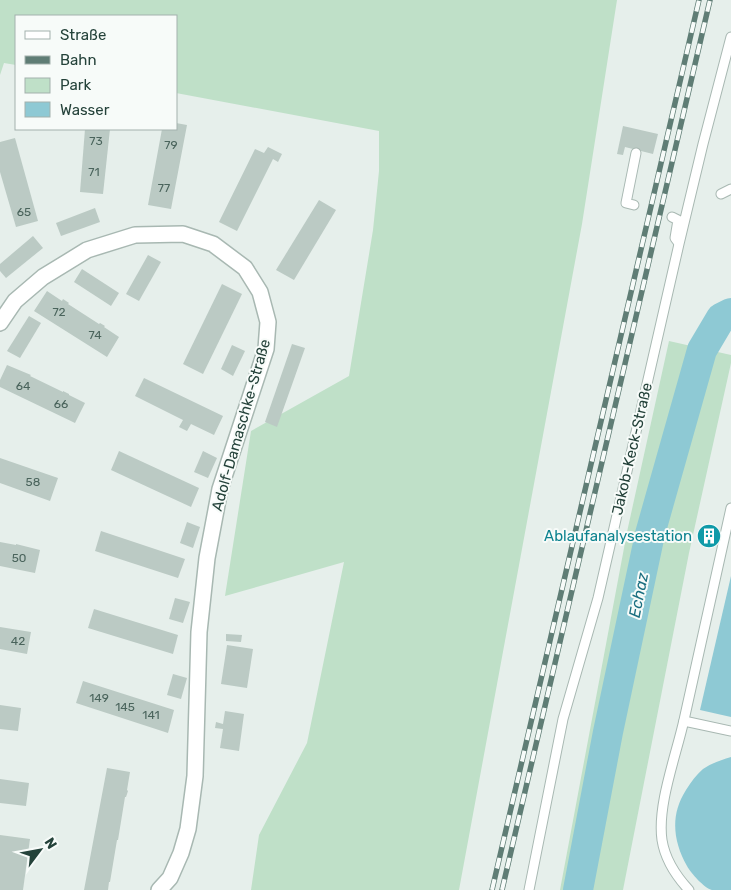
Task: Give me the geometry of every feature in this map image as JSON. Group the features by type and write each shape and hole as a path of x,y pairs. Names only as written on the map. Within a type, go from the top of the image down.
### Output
{"street":[{"name":"Adolf-Damaschke-Straße","path":"0,323 15,301 43,277 87,250 135,235 183,234 213,244 245,268 260,292 268,322 266,349 220,489 207,558 199,632 195,776 188,829 181,853 170,878 159,890"}],"lane":[{"name":"Jakob-Keck-Straße","path":"529,890 564,719 598,598 679,244 731,37"},
{"path":"634,205 626,203 636,153"},
{"path":"721,194 731,189"},
{"path":"672,217 678,220 675,238 679,244"},
{"path":"689,890 679,880 670,864 662,841 662,815 668,782 729,529 731,508"},
{"path":"684,721 731,731"}],"green space":[{"path":"0,0 617,0 582,224 459,890 251,890 259,835 307,743 344,562 225,596 251,431 349,376 373,230 379,171 379,131 178,93 178,15 15,15 15,65 4,63 0,75"},
{"path":"669,341 731,355 731,363 689,553 623,890 560,890 627,532"}],"water":[{"path":"731,576 731,717 700,710"},
{"path":"731,757 731,890 712,890 695,876 682,857 676,838 677,809 690,784 703,769"}],"building":[{"path":"178,123 187,125 171,209 148,205 162,130 178,130"},
{"path":"623,126 658,134 653,154 625,147 623,155 617,154"},
{"path":"85,130 110,130 103,194 80,192"},
{"path":"15,138 38,221 16,227 0,172 0,142"},
{"path":"268,147 282,154 278,162 273,159 237,231 219,222 255,149 264,153"},
{"path":"319,200 336,210 294,280 276,270"},
{"path":"95,208 100,222 61,236 56,223"},
{"path":"33,236 43,248 6,278 0,271 0,264"},
{"path":"148,255 161,262 139,301 126,294"},
{"path":"82,269 119,293 111,306 74,282"},
{"path":"222,284 242,294 203,374 183,364"},
{"path":"47,291 62,301 63,299 119,337 107,357 34,311"},
{"path":"29,316 41,323 20,358 7,351"},
{"path":"292,344 305,348 277,427 265,422"},
{"path":"232,345 245,351 233,376 221,369"},
{"path":"7,365 31,375 85,403 75,423 0,387 0,380"},
{"path":"144,378 223,416 214,435 191,424 187,431 179,427 183,420 135,396"},
{"path":"119,451 199,488 191,507 111,470"},
{"path":"203,451 217,458 208,478 194,472"},
{"path":"0,458 58,478 50,501 0,483"},
{"path":"187,522 200,527 193,548 180,543"},
{"name":"Ablaufanalysestation","path":"707,528 715,530 712,544 704,542"},
{"path":"101,531 185,559 178,578 95,551"},
{"path":"0,542 40,550 35,573 0,566"},
{"path":"175,598 190,602 183,623 169,619"},
{"path":"94,609 178,635 173,654 88,628"},
{"path":"0,627 31,632 27,654 0,649"},
{"path":"226,634 242,635 241,642 226,641"},
{"path":"227,645 253,649 247,688 221,684"},
{"path":"173,674 187,678 181,699 167,695"},
{"path":"83,681 174,710 168,733 76,703"},
{"path":"0,705 21,708 18,731 0,729"},
{"path":"225,711 244,714 239,751 220,748 223,729 215,728 216,722 223,724"},
{"path":"107,768 130,772 128,791 125,797 108,890 84,890"},
{"path":"0,779 29,783 26,806 0,803"},
{"path":"0,835 30,839 23,890 0,890"}],"waterway":[{"name":"Echaz","path":"578,890 608,732 650,534 702,350 721,318 731,313"}],"railway":[{"path":"492,890 699,0"},
{"path":"502,890 710,0"}],"place":[{"name":"Ablaufanalysestation","path":"709,536"}]}
